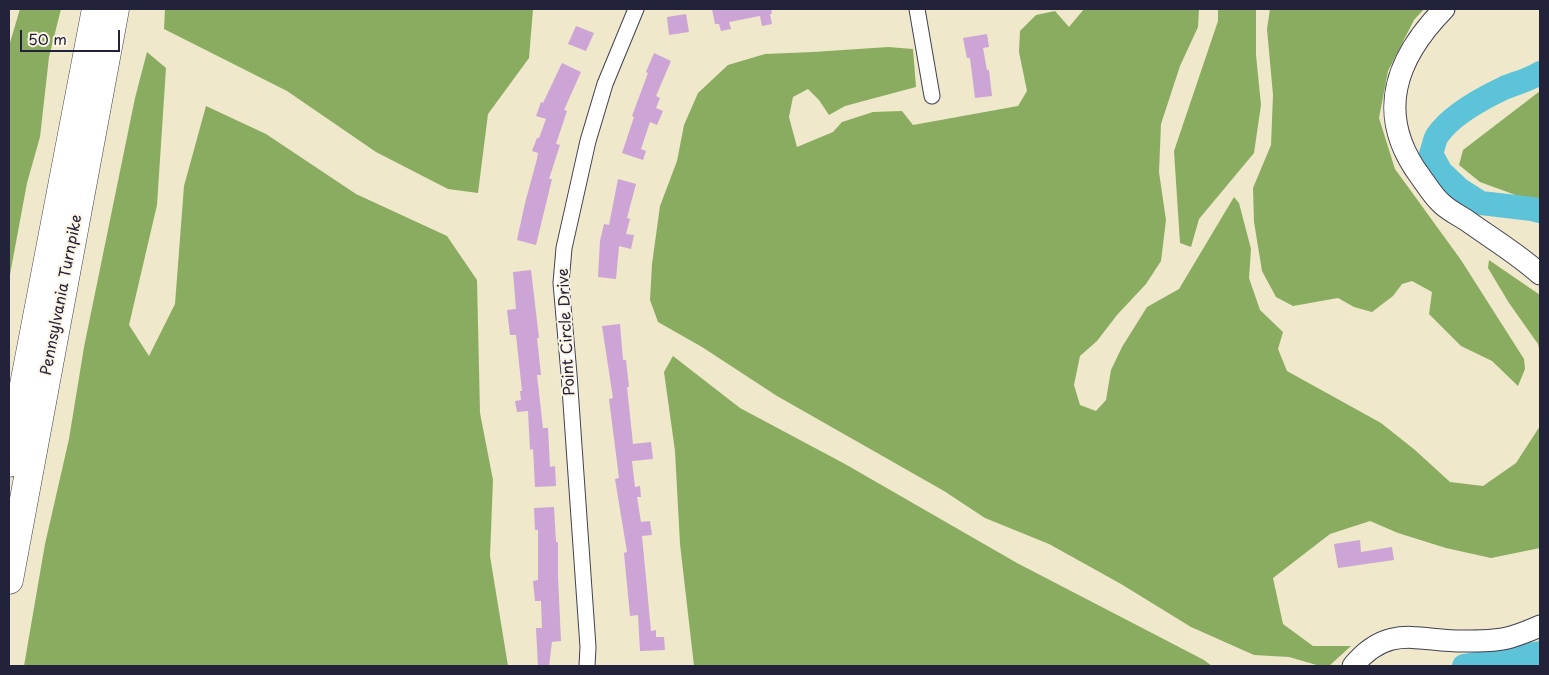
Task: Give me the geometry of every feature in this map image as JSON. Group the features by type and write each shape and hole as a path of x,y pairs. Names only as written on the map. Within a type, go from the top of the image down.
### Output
{"highway":[{"name":"Pennsylvania Turnpike","path":"9,463 96,9"},
{"name":"Pennsylvania Turnpike","path":"9,580 115,9"}],"street":[{"name":"Point Circle Drive","path":"587,666 569,374 561,283 564,248 588,141 606,84 636,9"},
{"path":"917,9 932,96"},
{"path":"1444,9 1413,48 1399,76 1394,103 1398,135 1414,168 1440,203 1525,261 1540,274"},
{"path":"1352,666 1378,643 1392,638 1417,637 1468,641 1510,638 1540,626"}],"green space":[{"path":"20,9 61,9 49,57 40,137 27,183 9,280 9,46"},
{"path":"165,9 533,9 529,58 488,114 478,193 448,189 376,152 287,91 164,29"},
{"path":"1084,9 1199,9 1198,27 1180,66 1161,124 1159,172 1166,220 1161,261 1146,284 1117,315 1097,341 1080,356 1074,385 1080,405 1096,411 1106,400 1111,370 1122,347 1147,307 1179,289 1234,197 1239,203 1251,249 1249,278 1260,310 1283,332 1278,349 1287,371 1381,423 1415,450 1450,482 1483,486 1516,463 1540,426 1540,548 1491,558 1446,548 1398,533 1370,521 1330,534 1273,578 1283,624 1313,646 1351,646 1329,666 1320,666 1289,657 1254,655 1191,627 1121,584 1049,544 985,518 944,491 777,396 702,347 658,322 650,300 652,264 660,206 677,161 684,125 698,93 728,65 765,54 888,47 913,49 916,87 845,106 829,115 819,100 808,89 793,97 789,117 797,147 833,132 842,122 873,112 902,111 913,125 1018,106 1027,91 1019,52 1020,31 1036,15 1055,11 1069,27"},
{"path":"1218,9 1256,9 1256,55 1261,105 1254,153 1199,219 1191,247 1180,243 1174,151 1218,21"},
{"path":"1270,9 1424,9 1414,20 1388,71 1379,118 1395,169 1461,260 1524,359 1525,369 1518,386 1492,361 1461,346 1429,314 1432,292 1412,281 1402,284 1393,296 1372,312 1354,307 1338,298 1293,306 1276,297 1262,271 1254,222 1253,188 1271,145 1273,95 1267,29"},
{"path":"147,52 166,68 157,205 129,325 149,356 175,304 184,186 206,106 266,134 356,194 447,236 477,280 480,413 493,480 490,556 508,666 24,666 45,544 69,439 84,347 135,98"},
{"path":"1540,91 1540,204 1480,182 1459,165 1463,150"},
{"path":"1489,260 1540,295 1540,353 1538,344 1509,303 1488,268"},
{"path":"673,356 740,408 845,464 1017,563 1204,660 1212,666 694,666 680,544 675,451 664,372"}],"building":[{"path":"712,9 771,9 772,24 762,26 760,16 729,22 731,29 721,31 719,24 715,24"},
{"path":"686,14 689,32 669,35 667,17"},
{"path":"576,26 594,33 586,51 568,44"},
{"path":"987,34 989,47 983,48 987,70 989,70 992,96 975,98 970,58 967,58 963,38"},
{"path":"654,53 671,61 656,96 660,98 656,108 663,111 657,125 650,122 641,149 646,151 643,160 622,153 634,117 632,116 648,73 646,72"},
{"path":"562,63 581,72 564,110 567,111 556,144 560,145 549,179 552,179 536,245 517,240 537,159 538,153 532,151 546,119 536,116 541,102 543,103"},
{"path":"618,179 636,184 627,218 630,219 626,234 634,235 631,249 619,246 616,279 598,277 600,241 604,224 609,225"},
{"path":"531,270 539,338 537,338 541,375 537,375 543,428 548,428 550,467 555,466 556,486 535,487 533,449 530,450 528,411 517,412 515,401 521,400 520,391 522,391 516,335 510,335 507,310 516,309 513,272"},
{"path":"620,324 623,360 626,360 629,387 627,387 633,444 651,442 653,459 632,461 635,487 640,486 641,497 637,497 641,522 650,521 652,535 642,536 651,631 656,630 656,637 664,637 665,650 640,651 638,615 630,616 624,553 627,552 615,479 619,478 609,399 613,398 602,326"},
{"path":"554,507 556,542 558,542 561,641 552,642 549,666 538,666 536,628 542,628 541,601 535,601 533,581 538,580 538,530 535,530 534,508"},
{"path":"1360,540 1361,552 1392,547 1394,560 1338,568 1334,544"}],"waterway":[{"path":"1540,73 1496,92 1458,115 1437,136 1431,154 1441,172 1459,189 1481,203 1540,211"},
{"path":"1464,666 1540,653"}]}
